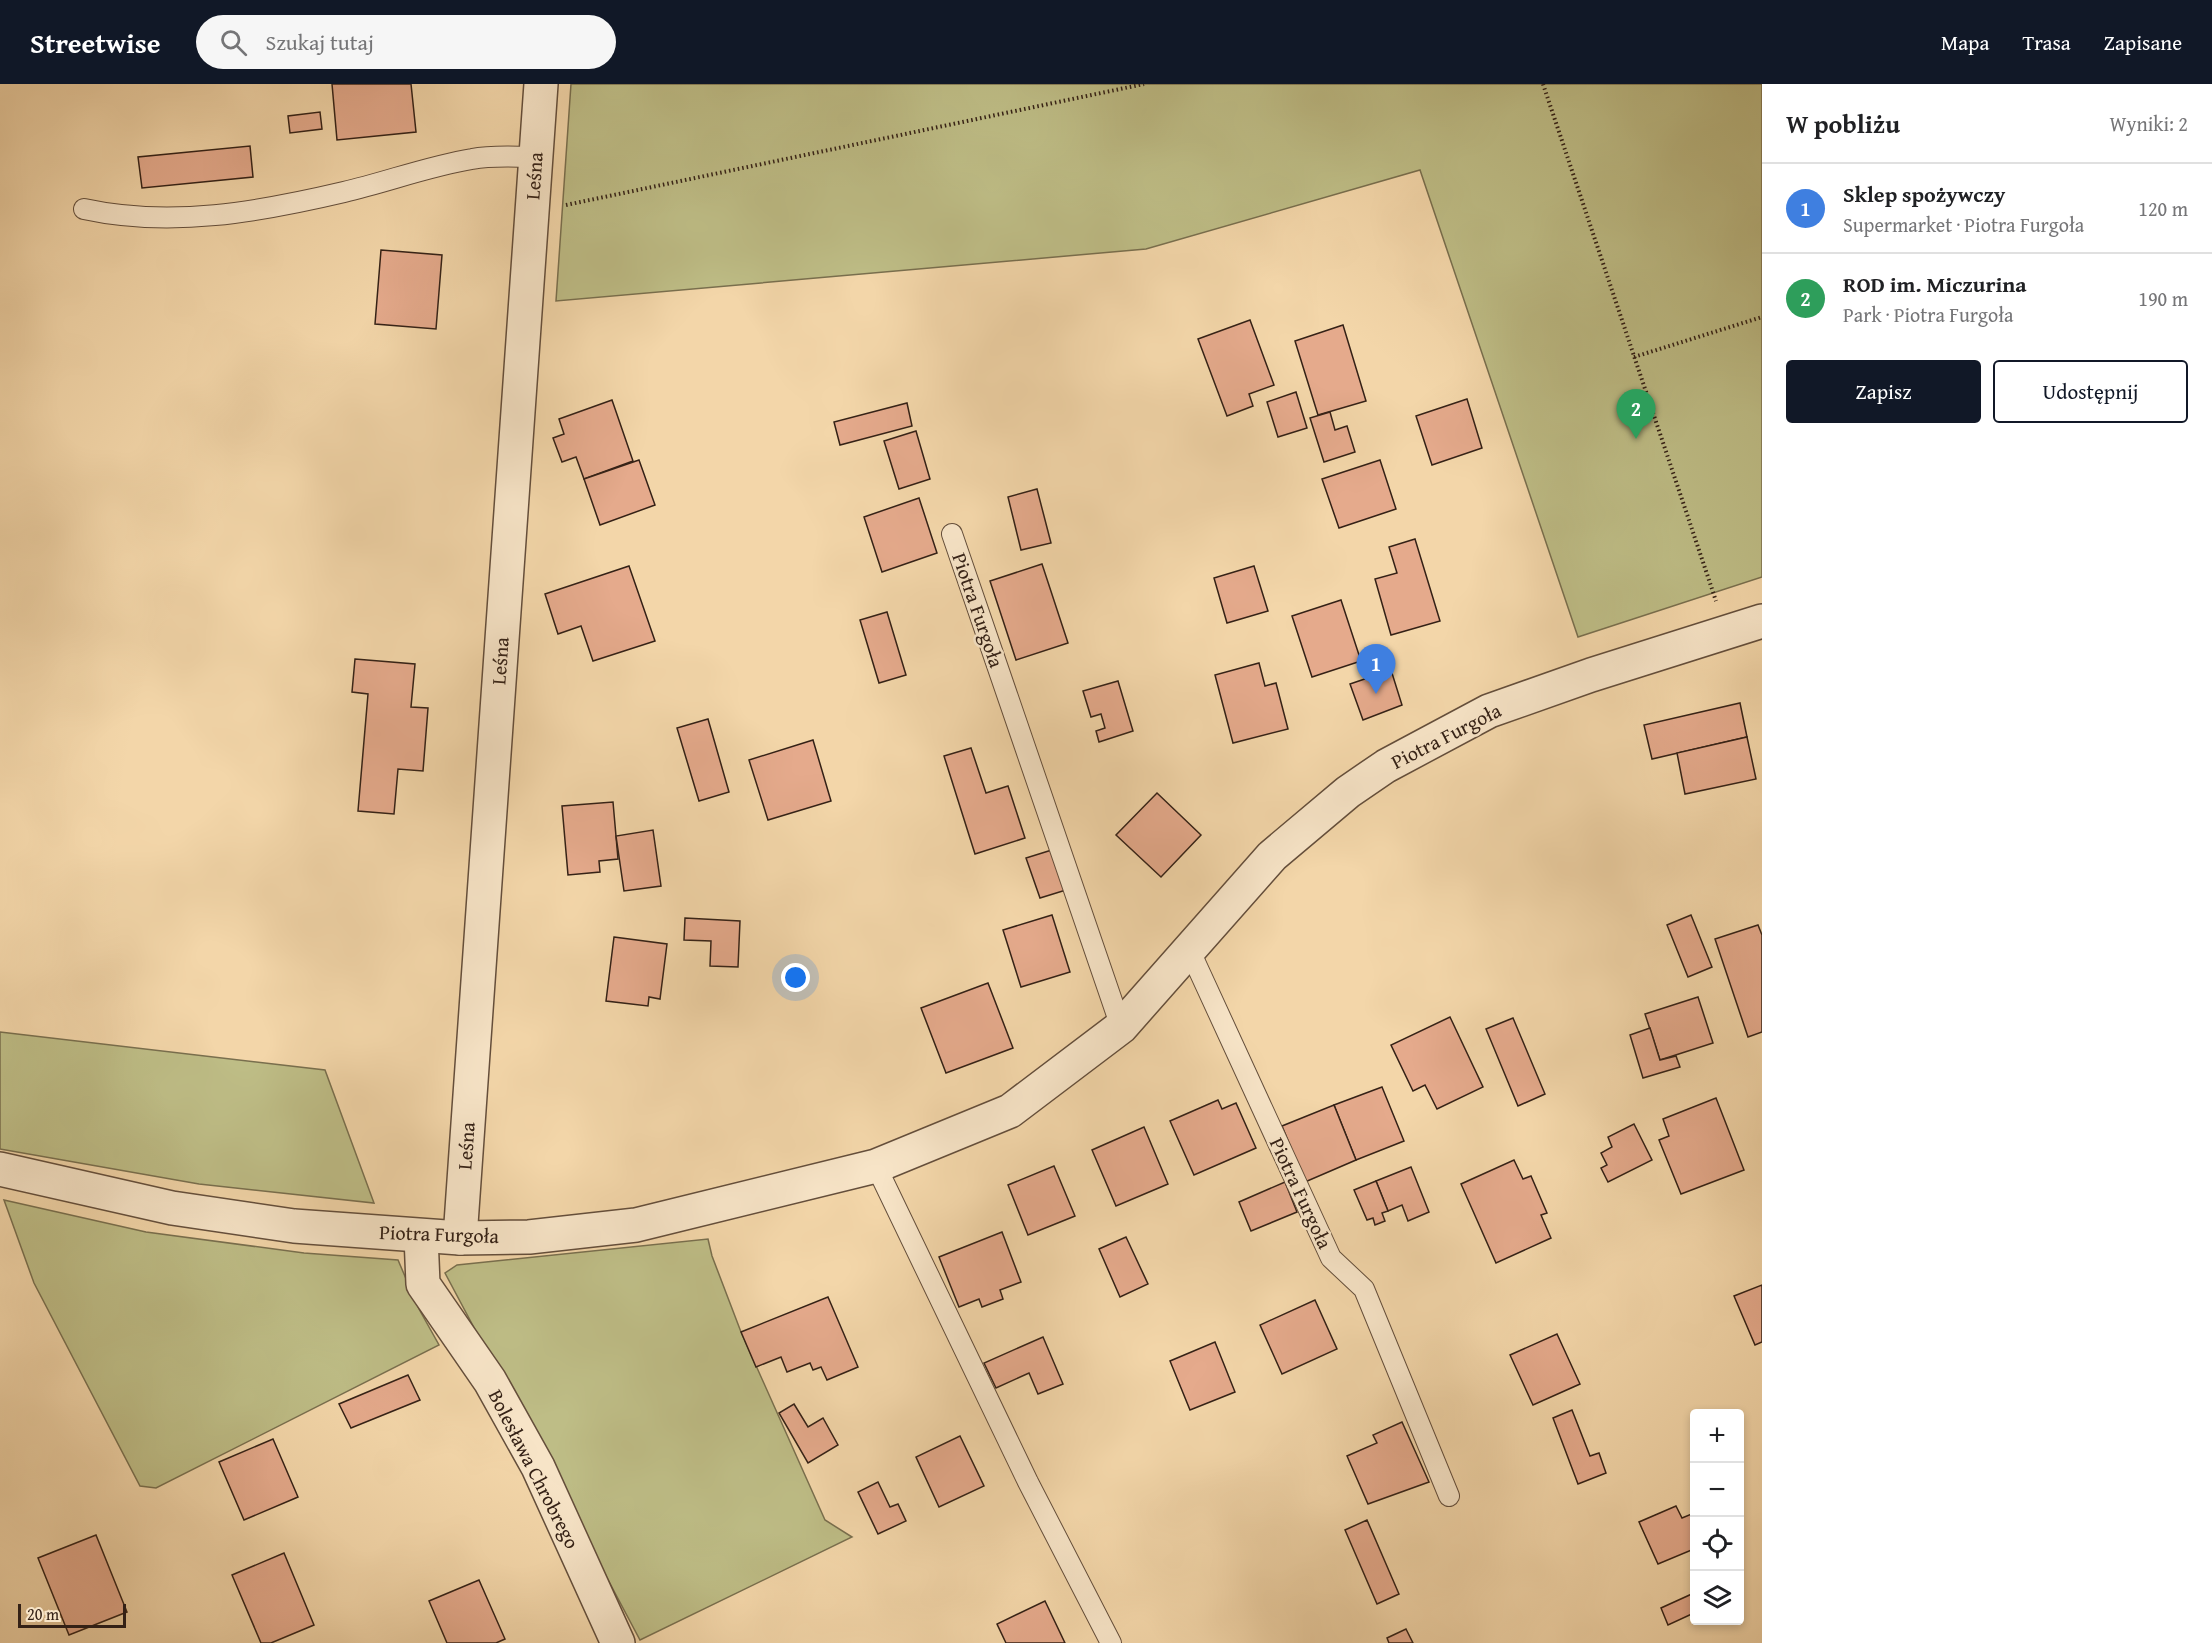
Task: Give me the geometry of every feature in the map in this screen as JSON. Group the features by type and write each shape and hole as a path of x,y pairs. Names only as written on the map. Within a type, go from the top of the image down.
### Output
{"street":[{"name":"Leśna","path":"460,1238 541,84"},
{"name":"Piotra Furgoła","path":"0,1169 172,1208 294,1226 460,1238 529,1237 636,1225 876,1166 1010,1111 1121,1027 1272,855 1348,792 1386,766 1489,711 1591,675 1762,621"},
{"name":"Bolesława Chrobrego","path":"421,1236 423,1284 490,1381 538,1467 618,1643"}],"lane":[{"path":"84,209 121,217 142,218 221,215 344,192 470,159 535,157"},
{"name":"Piotra Furgoła","path":"952,534 1121,1027"},
{"name":"Piotra Furgoła","path":"1189,950 1331,1258 1364,1289 1449,1496"},
{"path":"876,1166 1028,1482 1111,1643"}],"path":[{"path":"532,204 562,206 1144,84"},
{"path":"1543,84 1726,632"},
{"path":"1634,357 1762,317"}],"shaded area":[{"path":"571,84 1762,84 1762,577 1578,637 1420,170 1146,249 556,301"},
{"path":"0,1032 325,1070 374,1203 199,1184 0,1149"},
{"path":"4,1200 146,1232 304,1253 398,1260 419,1309 439,1345 156,1488 140,1486 34,1283"},
{"path":"708,1239 712,1256 741,1332 825,1520 852,1537 640,1640 445,1273 457,1265"}],"building":[{"path":"332,84 411,84 416,132 337,140"},
{"path":"320,112 322,129 290,133 288,116"},
{"path":"250,146 253,177 142,188 138,157"},
{"path":"381,250 442,255 436,329 375,324"},
{"path":"1250,320 1274,385 1249,394 1253,406 1227,416 1198,339"},
{"path":"1343,325 1366,401 1318,415 1295,341"},
{"path":"1296,392 1307,428 1278,437 1267,402"},
{"path":"1467,399 1482,448 1432,465 1416,416"},
{"path":"612,400 633,461 584,479 576,457 562,462 553,438 564,434 559,419"},
{"path":"907,403 912,426 840,445 834,422"},
{"path":"1330,412 1335,430 1347,426 1355,452 1324,462 1310,418"},
{"path":"916,431 930,479 899,489 884,441"},
{"path":"639,460 655,505 600,525 584,479"},
{"path":"1380,460 1396,509 1339,528 1322,479"},
{"path":"1037,489 1051,543 1021,550 1008,497"},
{"path":"919,498 937,553 882,572 864,517"},
{"path":"1415,539 1440,621 1391,635 1375,579 1397,573 1389,547"},
{"path":"1042,564 1068,643 1016,660 990,581"},
{"path":"629,566 655,641 593,661 581,626 558,634 545,594"},
{"path":"1254,566 1268,611 1227,623 1214,578"},
{"path":"1341,600 1361,661 1312,677 1292,616"},
{"path":"887,612 906,675 879,683 860,620"},
{"path":"355,659 415,664 411,707 428,708 423,771 398,769 394,814 358,811 368,694 352,692"},
{"path":"1259,663 1265,686 1276,683 1288,729 1233,743 1215,675"},
{"path":"1391,670 1402,705 1363,720 1350,684"},
{"path":"1118,681 1133,731 1099,742 1096,731 1105,728 1101,714 1091,717 1083,691"},
{"path":"1740,703 1747,737 1652,759 1644,725"},
{"path":"708,719 729,792 699,801 677,728"},
{"path":"1747,737 1756,779 1685,794 1677,753"},
{"path":"813,740 831,801 768,820 749,760"},
{"path":"971,748 986,793 1008,786 1025,838 975,854 944,756"},
{"path":"1157,793 1201,835 1161,877 1116,835"},
{"path":"613,802 618,859 599,861 600,872 568,875 562,806"},
{"path":"653,830 661,886 624,891 616,836"},
{"path":"1055,849 1066,890 1040,898 1026,858"},
{"path":"1052,915 1070,972 1021,987 1003,930"},
{"path":"1691,915 1712,967 1688,977 1667,925"},
{"path":"685,918 740,921 738,967 710,966 711,941 684,940"},
{"path":"1758,925 1762,935 1762,1032 1748,1037 1715,939"},
{"path":"614,937 667,944 660,999 649,997 648,1006 606,1001"},
{"path":"988,983 1013,1048 946,1073 921,1008"},
{"path":"1698,997 1713,1043 1660,1060 1645,1014"},
{"path":"1450,1017 1483,1087 1437,1109 1425,1085 1413,1091 1391,1045"},
{"path":"1513,1018 1545,1094 1518,1106 1486,1029"},
{"path":"1650,1028 1660,1060 1676,1056 1680,1067 1643,1078 1630,1035"},
{"path":"1382,1087 1404,1141 1356,1160 1334,1105"},
{"path":"1716,1098 1744,1170 1681,1194 1659,1140 1669,1136 1663,1119"},
{"path":"1218,1100 1222,1109 1236,1103 1256,1148 1194,1175 1170,1121"},
{"path":"1334,1105 1356,1160 1305,1182 1282,1126"},
{"path":"1634,1124 1652,1160 1608,1182 1601,1168 1607,1165 1601,1153 1612,1147 1608,1137"},
{"path":"1144,1127 1168,1184 1116,1206 1092,1150"},
{"path":"1514,1160 1523,1179 1531,1176 1547,1213 1541,1215 1551,1238 1496,1263 1461,1184"},
{"path":"1054,1166 1075,1216 1028,1235 1008,1185"},
{"path":"1411,1167 1429,1212 1408,1221 1402,1205 1388,1211 1376,1181"},
{"path":"1376,1181 1388,1211 1382,1213 1385,1221 1375,1225 1373,1218 1367,1220 1354,1190"},
{"path":"1285,1182 1297,1212 1251,1231 1239,1202"},
{"path":"1002,1232 1021,1282 1000,1290 1003,1299 982,1307 979,1299 959,1307 939,1257"},
{"path":"1126,1237 1148,1284 1120,1297 1099,1249"},
{"path":"1762,1285 1762,1342 1755,1345 1734,1296"},
{"path":"828,1297 858,1367 827,1380 821,1367 813,1370 810,1363 787,1372 781,1357 756,1367 741,1332"},
{"path":"1315,1300 1337,1349 1282,1374 1260,1325"},
{"path":"1557,1334 1580,1384 1533,1405 1510,1355"},
{"path":"1043,1337 1063,1384 1038,1394 1029,1373 996,1388 984,1363"},
{"path":"1215,1342 1235,1392 1190,1410 1170,1361"},
{"path":"408,1375 420,1400 351,1428 339,1404"},
{"path":"794,1404 808,1427 823,1418 838,1445 808,1463 779,1413"},
{"path":"1572,1410 1590,1456 1599,1453 1606,1473 1578,1484 1553,1418"},
{"path":"1402,1422 1429,1482 1368,1504 1347,1456 1377,1443 1373,1435"},
{"path":"960,1436 984,1486 939,1507 916,1457"},
{"path":"273,1439 298,1497 244,1520 219,1462"},
{"path":"878,1482 890,1507 898,1504 906,1521 878,1534 858,1492"},
{"path":"1676,1506 1682,1518 1690,1515 1690,1551 1658,1564 1639,1522"},
{"path":"1367,1520 1399,1594 1377,1604 1345,1530"},
{"path":"96,1535 127,1612 69,1635 38,1558"},
{"path":"284,1553 314,1625 271,1643 261,1643 232,1575"},
{"path":"479,1580 505,1639 496,1643 447,1643 429,1601"},
{"path":"1690,1595 1690,1615 1668,1625 1661,1608"},
{"path":"1045,1601 1065,1643 1006,1643 997,1624"},
{"path":"1406,1629 1413,1643 1389,1643 1387,1638"}],"place":[{"name":"ROD im. Miczurina","path":"1636,439"},
{"name":"Sklep spożywczy","path":"1376,694"}]}
